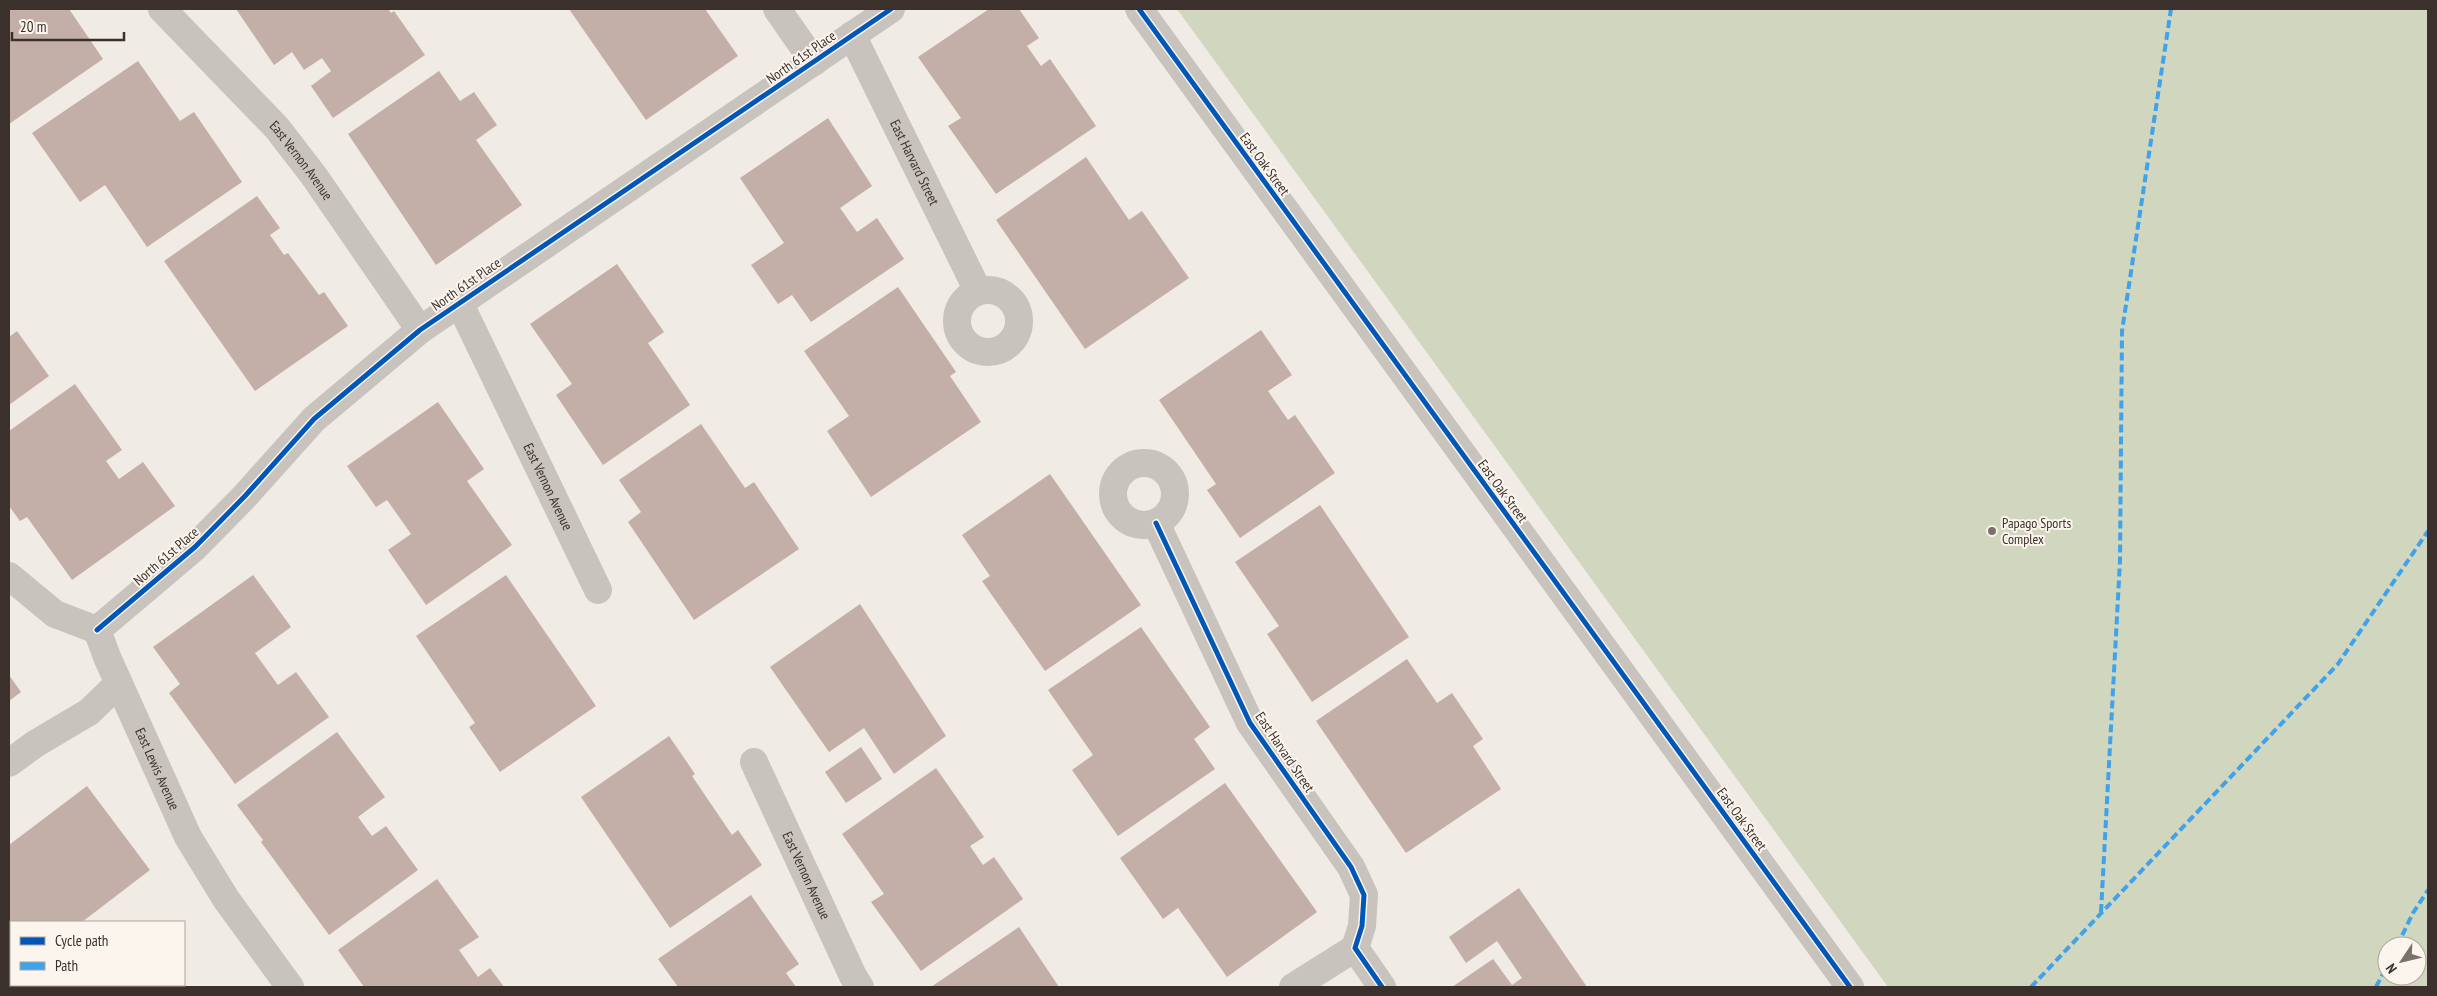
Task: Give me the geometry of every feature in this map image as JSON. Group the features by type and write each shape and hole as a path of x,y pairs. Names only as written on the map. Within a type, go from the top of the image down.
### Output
{"street":[{"name":"East Vernon Avenue","path":"162,9 277,128 314,176 420,330"},
{"path":"777,9 814,62"},
{"name":"North 61st Place","path":"97,630 195,546 245,496 314,419 420,330 891,9"},
{"name":"East Oak Street","path":"1139,9 1850,987"},
{"name":"East Harvard Street","path":"852,35 978,291"},
{"name":"East Vernon Avenue","path":"459,302 598,590"},
{"name":"East Harvard Street","path":"1156,524 1250,723 1351,867 1364,895 1362,926 1355,948"},
{"path":"9,576 54,614 97,630"},
{"name":"East Lewis Avenue","path":"97,630 118,684 188,837 226,899 290,987"},
{"path":"9,763 35,744 89,712 118,684"},
{"name":"East Vernon Avenue","path":"754,762 853,976 860,987"},
{"path":"1293,987 1355,948 1382,987"}],"green space":[{"name":"Papago Sports Complex","path":"1177,9 2428,9 2428,987 1888,987"}],"building":[{"path":"9,9 69,9 103,59 9,124"},
{"path":"236,9 388,9 391,13 394,11 425,55 333,118 311,86 331,71 322,58 304,70 292,52 274,65"},
{"path":"569,9 705,9 738,56 646,120"},
{"path":"989,9 1019,9 1039,38 1027,46 1041,66 1050,59 1096,126 996,194 948,126 961,118 918,57"},
{"path":"138,61 180,121 194,112 242,182 147,247 105,185 80,202 32,133"},
{"path":"439,71 460,101 474,92 497,125 476,140 522,205 436,265 348,134"},
{"path":"828,118 872,186 840,208 857,232 877,218 904,259 811,322 792,295 778,304 751,265 784,243 740,178"},
{"path":"1086,157 1129,220 1142,211 1189,278 1085,349 996,220"},
{"path":"257,196 280,228 270,235 284,255 288,253 319,295 324,292 348,326 255,391 164,261"},
{"path":"617,264 664,332 648,343 690,405 603,465 556,395 572,384 530,324"},
{"path":"898,287 956,372 950,376 981,422 871,497 827,431 849,416 804,351"},
{"path":"1261,330 1292,375 1268,391 1288,420 1295,415 1335,473 1240,538 1207,490 1216,484 1159,400"},
{"path":"17,331 49,376 9,405 9,337"},
{"path":"75,384 122,450 106,461 119,479 143,462 175,506 72,580 27,517 20,521 9,506 9,431"},
{"path":"438,402 484,469 467,481 512,545 426,605 388,550 411,534 387,500 376,507 347,466"},
{"path":"701,424 745,488 754,482 799,549 694,620 628,522 641,512 619,480"},
{"path":"1050,474 1141,605 1045,671 982,581 990,576 962,535"},
{"path":"1320,505 1409,637 1312,702 1267,634 1279,626 1235,562"},
{"path":"253,575 291,627 255,653 278,685 296,672 329,717 235,784 169,693 180,684 153,647"},
{"path":"506,575 596,706 500,772 469,727 475,723 416,636"},
{"path":"860,604 946,736 894,774 864,728 829,752 770,667"},
{"path":"1141,627 1210,727 1194,739 1215,769 1118,836 1072,770 1093,755 1048,690"},
{"path":"1407,659 1437,703 1452,693 1483,739 1473,746 1501,789 1406,853 1316,721"},
{"path":"9,675 21,692 9,701"},
{"path":"337,732 385,797 358,817 372,836 386,826 418,870 329,935 261,842 263,840 237,805"},
{"path":"669,736 695,774 692,776 732,835 738,830 762,865 670,928 581,797"},
{"path":"861,747 882,779 846,803 825,772"},
{"path":"936,768 984,837 970,846 983,865 994,857 1023,899 921,971 871,902 884,894 842,834"},
{"path":"1225,783 1317,912 1227,977 1178,908 1163,919 1120,858"},
{"path":"87,786 150,870 83,921 10,921 10,949 9,845"},
{"path":"437,879 479,937 459,950 478,977 490,968 504,987 364,987 338,950"},
{"path":"1519,888 1587,987 1452,987 1493,959 1512,985 1522,978 1497,941 1466,963 1449,937"},
{"path":"751,895 799,964 786,973 796,987 678,987 658,959"},
{"path":"1019,927 1059,987 931,987"}],"marked path":[{"path":"2101,912 2120,561 2122,331 2171,9"},
{"path":"2031,987 2338,664 2428,531"},
{"path":"2402,936 2413,913 2428,890"}],"cycle path":[{"path":"97,630 195,547 245,496 314,419 420,330 891,9"},
{"path":"1139,9 1850,987"},
{"path":"1156,523 1250,723 1351,867 1364,895 1362,926 1355,948 1382,987"}],"place":[{"name":"Papago Sports Complex","path":"1992,531"}]}
